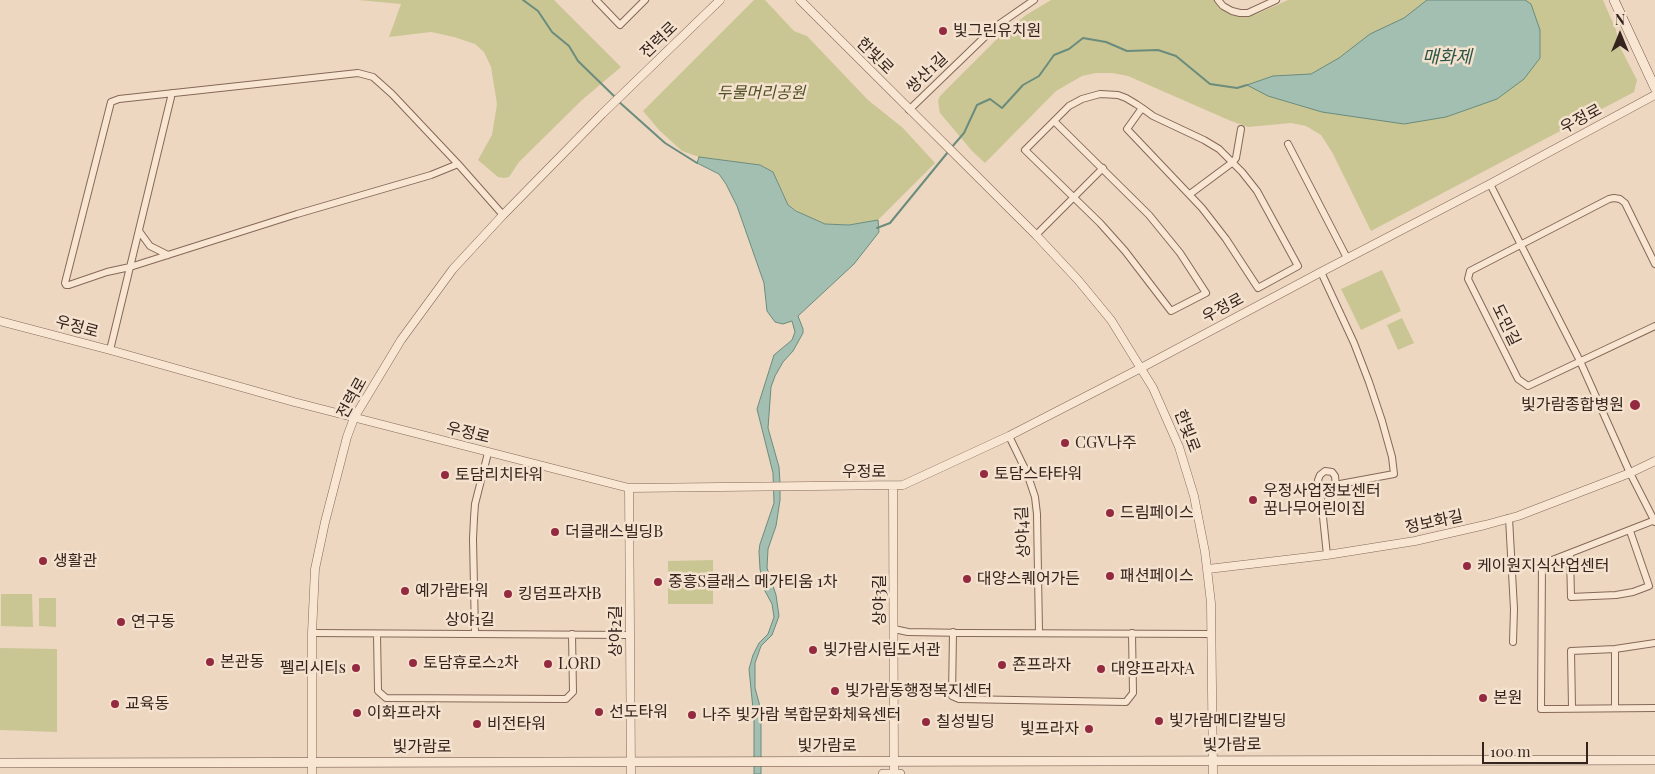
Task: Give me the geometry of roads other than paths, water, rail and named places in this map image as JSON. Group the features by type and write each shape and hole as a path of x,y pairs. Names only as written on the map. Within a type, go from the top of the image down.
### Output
{"main road":[{"path":"1614,0 1655,88"},
{"name":"빛가람로","path":"0,763 1655,760"},
{"path":"883,774 900,774"}],"street":[{"path":"596,0 620,25 646,0"},
{"name":"전력로","path":"312,774 312,633 315,569 319,546 354,418 401,340 453,269 602,114 720,0"},
{"name":"한빛로","path":"800,0 1036,235 1096,301 1125,341 1163,409 1179,447 1194,496 1208,569 1211,602 1213,774"},
{"name":"쌍산1길","path":"909,110 995,27 1034,0"},
{"path":"1218,0 1232,12 1240,14 1248,13 1276,0"},
{"path":"458,164 431,175 66,285 112,102 119,99 358,73 373,77 392,94 458,164 503,215"},
{"path":"110,350 172,93"},
{"path":"1054,121 1103,168 1164,233 1187,262 1206,293 1171,311 1125,251 1074,197 1025,150 1054,121 1074,102 1100,94 1118,95 1142,108 1153,116 1211,144 1233,162 1257,191 1298,266 1258,288 1226,239 1190,194 1127,129 1142,108"},
{"name":"우정로","path":"0,321 354,418 629,488 903,485 1009,436 1141,368 1655,95"},
{"path":"1190,194 1233,162 1236,158 1241,129"},
{"path":"1288,144 1347,258"},
{"path":"1036,235 1103,168"},
{"path":"1490,184 1580,362 1630,473 1655,521 1542,564 1541,709 1655,708"},
{"name":"도민길","path":"1655,264 1625,203 1620,198 1609,198 1470,271 1468,279 1518,379 1524,384 1533,385 1655,326"},
{"path":"139,231 150,246 168,255"},
{"path":"1321,272 1354,342 1366,374 1382,421 1392,457 1394,474 1334,488 1323,517 1328,555"},
{"name":"상야4길","path":"1009,436 1027,472 1035,497 1039,632"},
{"path":"475,634 475,504 488,453"},
{"name":"정보화길","path":"1208,569 1328,555 1415,541 1485,526 1630,473 1655,461"},
{"name":"상야3길","path":"893,486 894,774"},
{"name":"상야2길","path":"629,488 631,774"},
{"path":"1509,518 1514,609 1513,642"},
{"path":"1570,554 1572,597 1616,595 1633,592 1649,586 1630,531"},
{"path":"894,629 908,632 1211,634"},
{"path":"953,632 952,696 960,699 1126,702 1133,693 1132,633"},
{"name":"상야1길","path":"312,633 629,635"},
{"path":"377,634 378,691 386,698 566,698 573,692 572,634"},
{"path":"1572,708 1571,651 1614,649 1655,643"},
{"path":"1614,649 1615,708"}],"water":[{"name":"매화제","path":"1427,0 1525,0 1531,4 1540,30 1540,58 1524,79 1497,99 1446,117 1404,124 1322,112 1268,96 1247,85 1273,76 1311,74 1339,58 1370,34 1404,18"},
{"path":"699,157 760,165 773,172 788,205 796,211 825,224 849,225 878,220 879,232 854,264 798,316 803,333 793,351 783,362 771,387 768,428 779,467 780,500 776,526 768,549 767,568 776,595 779,616 772,635 761,646 755,663 755,688 761,710 761,774 754,774 754,719 749,669 753,655 759,643 768,634 774,617 772,604 765,591 760,569 759,551 774,503 773,473 757,409 774,355 792,340 795,332 792,321 783,324 775,322 767,311 764,283 737,206 719,174 697,163"}],"waterway":[{"path":"523,0 538,11 552,32 569,46 578,61 615,97"},
{"path":"951,148 964,133 977,105 990,99 1002,108 1023,85 1039,76 1054,55 1069,49 1083,38 1106,42 1127,51 1158,50 1176,56 1210,84 1237,88 1247,85"},
{"path":"618,101 665,143 697,163"},
{"path":"877,228 890,223 948,152"}],"place":[{"name":"빛그린유치원","path":"943,31"},
{"name":"빛가람종합병원","path":"1635,405"},
{"name":"CGV나주","path":"1065,443"},
{"name":"토담스타타워","path":"984,474"},
{"name":"토담리치타워","path":"445,475"},
{"name":"우정사업정보센터 꿈나무어린이집","path":"1253,500"},
{"name":"드림페이스","path":"1110,513"},
{"name":"더클래스빌딩B","path":"555,532"},
{"name":"생활관","path":"43,561"},
{"name":"케이원지식산업센터","path":"1467,566"},
{"name":"패션페이스","path":"1110,576"},
{"name":"대양스퀘어가든","path":"967,579"},
{"name":"중흥S클래스 메가티움 1차","path":"658,582"},
{"name":"예가람타워","path":"405,591"},
{"name":"킹덤프라자B","path":"508,594"},
{"name":"연구동","path":"121,622"},
{"name":"빛가람시립도서관","path":"813,650"},
{"name":"본관동","path":"210,662"},
{"name":"토담휴로스2차","path":"413,663"},
{"name":"LORD","path":"548,664"},
{"name":"죤프라자","path":"1002,665"},
{"name":"펠리시티s","path":"356,668"},
{"name":"대양프라자A","path":"1101,669"},
{"name":"빛가람동행정복지센터","path":"835,691"},
{"name":"본원","path":"1483,698"},
{"name":"교육동","path":"115,704"},
{"name":"선도타워","path":"599,712"},
{"name":"이화프라자","path":"357,713"},
{"name":"나주 빛가람 복합문화체육센터","path":"692,715"},
{"name":"빛가람메디칼빌딩","path":"1159,721"},
{"name":"칠성빌딩","path":"926,722"},
{"name":"비전타워","path":"477,724"},
{"name":"빛프라자","path":"1089,729"}],"park label":[{"name":"두물머리공원","path":"761,93"}]}
